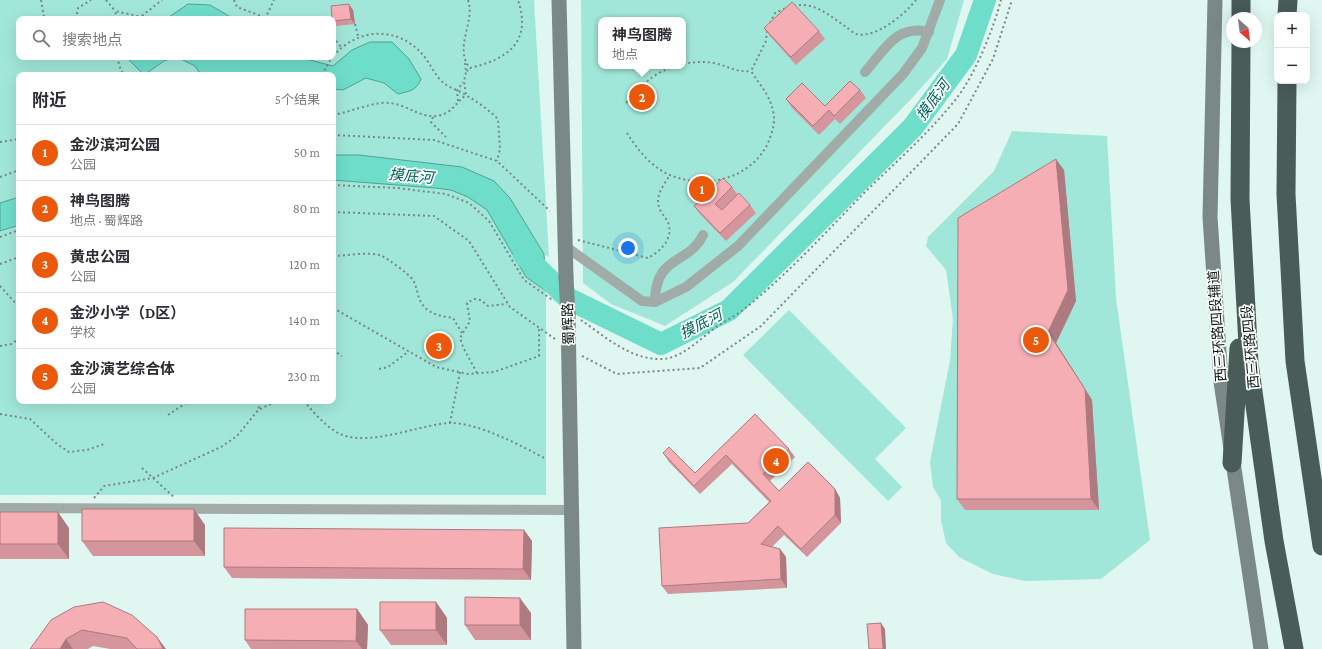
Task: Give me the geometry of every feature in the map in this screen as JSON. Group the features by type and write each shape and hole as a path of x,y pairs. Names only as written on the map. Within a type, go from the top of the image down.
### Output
{"highway":[{"path":"1241,0 1241,12"},
{"path":"1288,0 1288,12"},
{"name":"西三环路四段","path":"1241,48 1240,199 1249,363 1274,541 1294,649"},
{"path":"1287,84 1286,194 1295,361 1322,546"},
{"path":"1232,463 1244,261"}],"main road":[{"name":"蜀辉路","path":"559,0 566,277 574,317 569,349 574,649"},
{"name":"西三环路四段辅道","path":"1215,0 1210,217 1221,382 1260,649"}],"street":[{"path":"565,236 642,301 655,302 686,287 738,246 903,74 922,48 940,0"},
{"path":"865,72 898,35 909,30 929,32"},
{"path":"655,302 655,291 666,266 690,251 699,242 703,235"},
{"path":"0,508 184,507 572,510"}],"path":[{"path":"42,0 44,16"},
{"path":"77,16 78,8 91,0"},
{"path":"105,0 115,11 116,16"},
{"path":"143,16 162,0"},
{"path":"234,0 237,7 259,16"},
{"path":"267,16 274,0"},
{"path":"466,95 464,81 466,72 465,38 471,8 468,0"},
{"path":"466,72 470,68 490,63 504,56 515,44 522,32 523,14 518,0"},
{"path":"751,71 766,41 768,27 775,13 784,8 803,4 815,6 856,34 872,33 890,24 906,12 916,0"},
{"path":"574,317 630,352 648,358 662,360 692,346 742,310 822,236 923,136 957,98 972,72 995,22 1001,0"},
{"path":"336,212 434,216 469,241 510,307 569,349 617,374 700,368 761,326 958,124 993,59 1012,0"},
{"path":"115,11 138,16"},
{"path":"355,24 358,36"},
{"path":"336,53 341,47 358,36 379,33 399,37 411,44 422,54 444,84 466,95 498,119 500,149 497,161"},
{"path":"336,41 341,47"},
{"path":"118,60 121,71"},
{"path":"324,72 331,60"},
{"path":"686,63 699,61 716,63 741,72 751,71"},
{"path":"465,62 470,68"},
{"path":"626,103 644,83 666,69"},
{"path":"627,133 638,151 670,175 697,183 734,176 750,166 764,151 772,133 773,111 767,94 751,71"},
{"path":"458,101 457,91 464,81"},
{"path":"336,114 380,103 395,103 430,118 446,113 455,107 458,101 466,95"},
{"path":"423,115 446,138"},
{"path":"431,122 433,117"},
{"path":"336,134 434,140 497,161 565,236 648,258 656,254 666,242 669,232 669,226 658,206 659,195 670,175"},
{"path":"0,142 16,139"},
{"path":"0,177 16,171"},
{"path":"336,185 398,188 446,194 469,203 489,221 524,280 554,301"},
{"path":"0,237 16,231"},
{"path":"336,256 369,254 381,256 406,272 413,279 420,300 425,308 432,314 453,318 462,334"},
{"path":"0,264 16,258"},
{"path":"0,286 16,304"},
{"path":"477,374 460,338 470,321 467,303 474,299 481,300 488,306 507,304"},
{"path":"336,310 436,367 477,374 494,372 539,356 539,327"},
{"path":"0,346 11,344 16,340"},
{"path":"379,369 388,367 410,351"},
{"path":"336,352 342,356"},
{"path":"450,423 460,372"},
{"path":"168,415 184,404"},
{"path":"259,404 260,409"},
{"path":"90,507 95,495 104,486 153,478 198,458 237,436 260,409 271,404"},
{"path":"307,404 325,423 340,434 357,438 393,435 450,423 471,427 500,436 546,459"},
{"path":"0,414 30,419 57,444 69,452 87,450 104,444"},
{"path":"142,468 184,507"}],"shaded area":[{"path":"0,0 534,0 549,257 544,254 510,198 494,181 462,167 359,155 336,155 336,72 16,72 16,198 0,203"},
{"path":"581,0 964,0 947,59 913,97 733,282 665,326 611,304 583,283"},
{"path":"1012,131 1107,136 1116,298 1150,540 1101,579 1025,581 993,574 959,557 946,543 941,520 941,501 933,487 930,462 950,360 953,319 946,270 926,246 928,237 994,171"},
{"path":"336,180 451,190 468,197 487,210 526,277 546,291 546,495 0,495 0,231 16,226 16,404 336,404"},
{"path":"789,310 906,428 875,459 902,487 888,501 743,355"}],"water":[{"path":"188,4 210,5 229,16 170,16"},
{"path":"370,42 392,42 409,59 421,79 415,88 398,94 384,83 366,78 343,90 336,89 336,72 199,72 195,66 183,60 310,60 333,66 352,50"},
{"path":"129,60 167,60 148,72 141,72"},
{"path":"336,155 359,155 462,167 494,181 510,198 544,254 546,291 526,277 487,210 468,197 451,190 336,180"},
{"path":"16,198 16,226 0,231 0,203"}],"building":[{"path":"792,2 819,31 791,57 764,28"},
{"path":"349,4 351,19 336,21 336,16 332,16 331,6"},
{"path":"850,81 860,90 834,116 829,110 813,126 786,99 802,83 825,106"},
{"path":"1056,159 1068,290 1048,332 1085,389 1091,499 957,499 958,218"},
{"path":"723,178 732,187 715,204 722,210 739,193 750,205 720,233 694,206"},
{"path":"755,414 789,449 763,474 779,491 808,462 835,489 835,515 801,549 778,526 761,544 780,549 781,579 662,586 659,528 748,523 771,501 726,455 694,486 663,453 669,447 695,473"},
{"path":"82,509 194,509 194,541 82,541"},
{"path":"0,512 58,512 58,544 0,544"},
{"path":"224,528 524,530 523,569 224,567"},
{"path":"465,597 520,598 520,625 465,625"},
{"path":"103,602 132,615 157,637 163,649 137,649 127,638 82,630 66,639 60,649 30,649 51,620 74,607"},
{"path":"380,602 436,602 436,630 380,630"},
{"path":"245,609 357,609 356,641 245,640"},
{"path":"881,623 883,649 869,649 867,624"}],"waterway":[{"name":"摸底河","path":"524,255 569,299 661,344 729,310 913,127 966,55 985,0"}],"place":[{"name":"神鸟图腾","path":"642,97"},
{"name":"金沙滨河公园","path":"702,189"},
{"name":"金沙演艺综合体","path":"1036,340"},
{"name":"黄忠公园","path":"439,346"},
{"name":"金沙小学（D区）","path":"776,461"}]}
